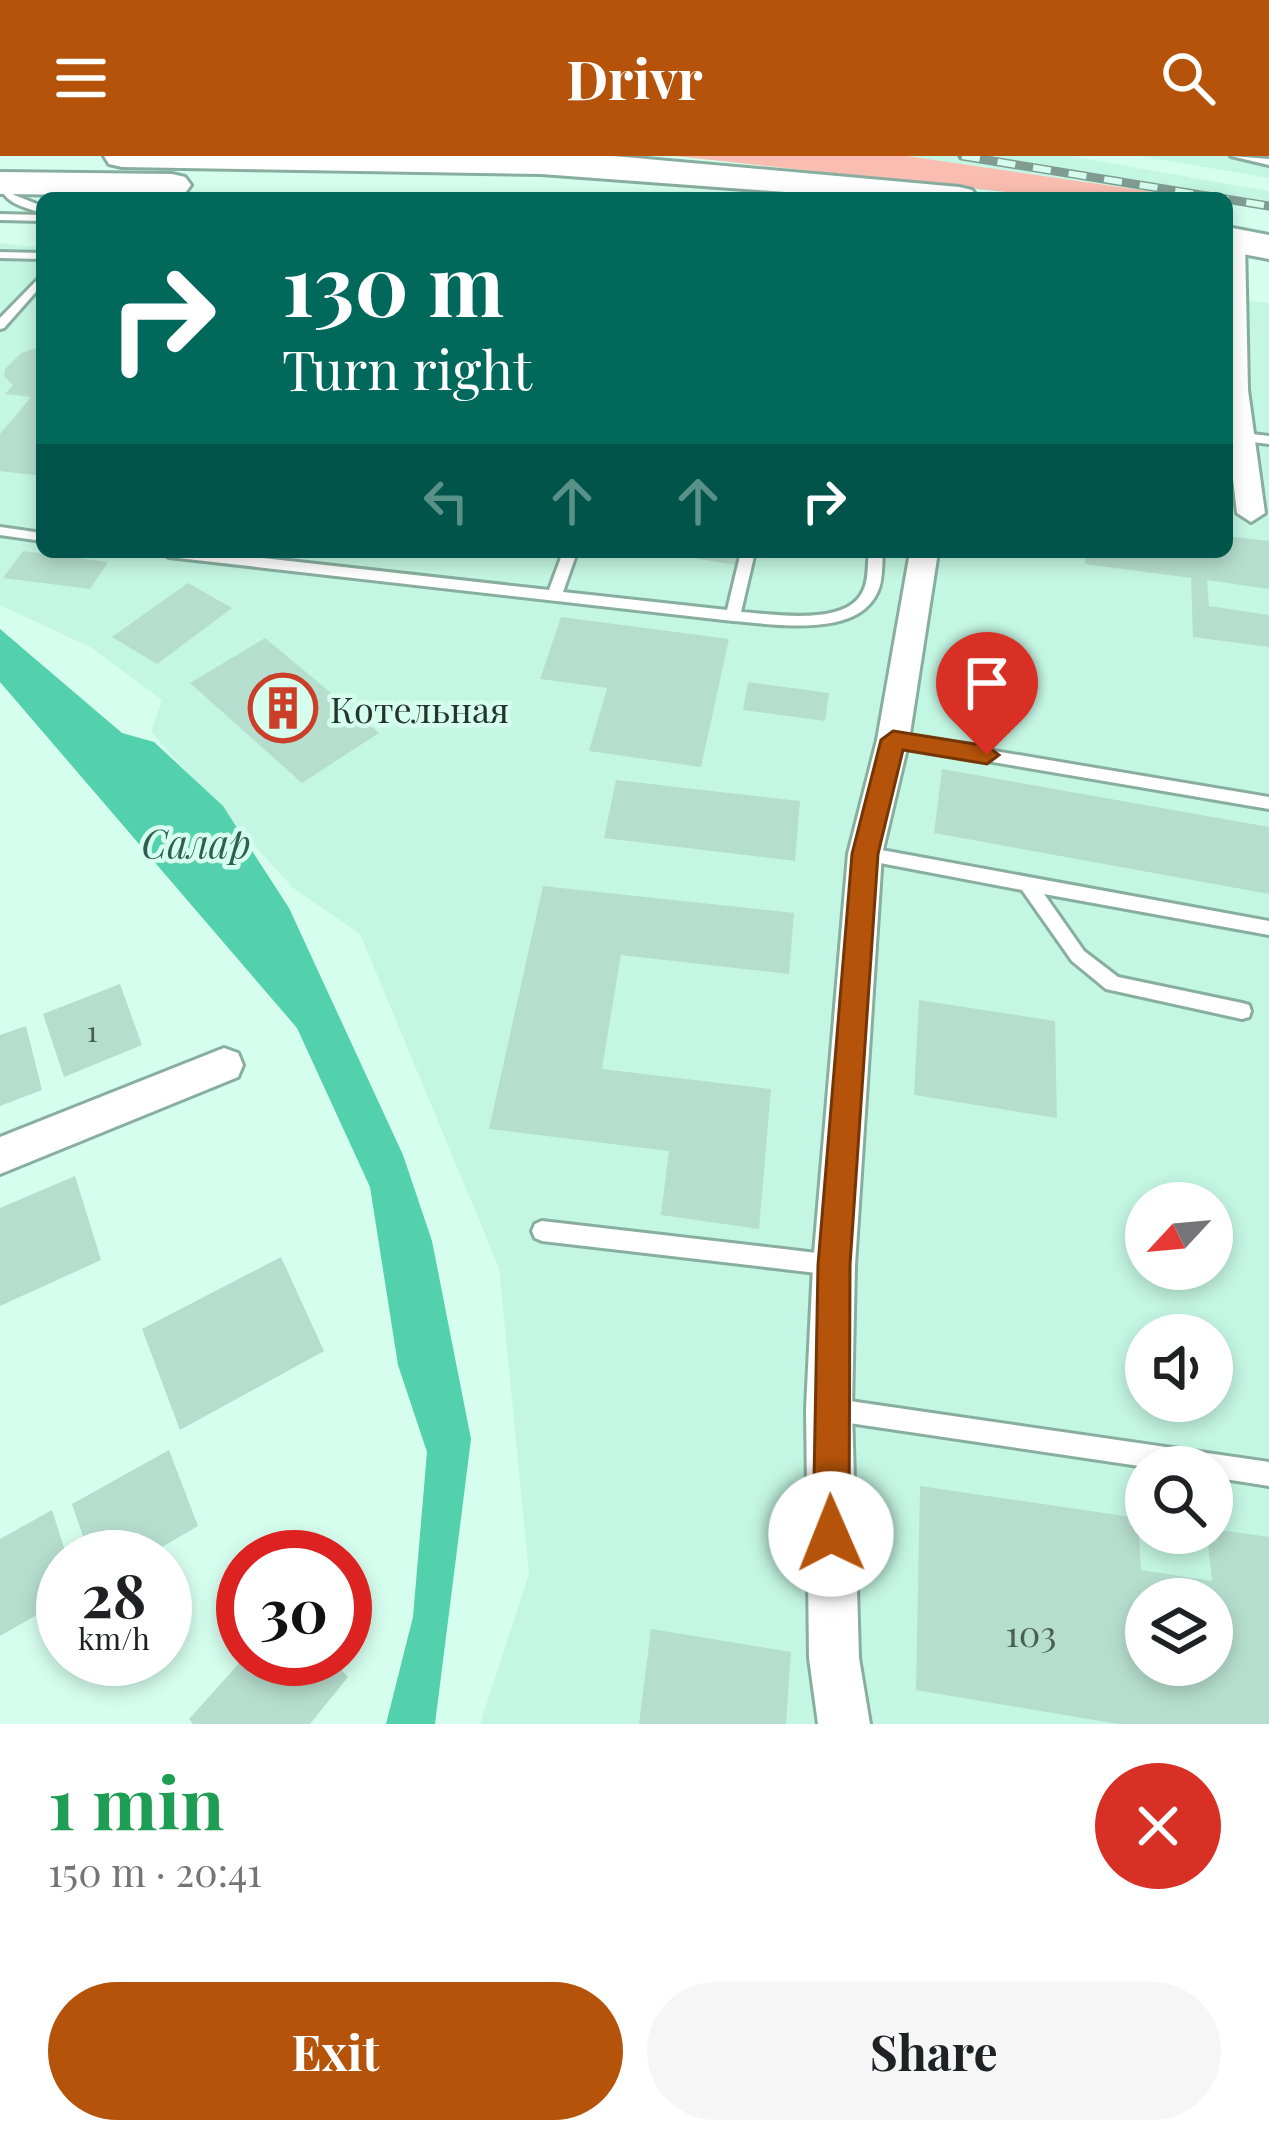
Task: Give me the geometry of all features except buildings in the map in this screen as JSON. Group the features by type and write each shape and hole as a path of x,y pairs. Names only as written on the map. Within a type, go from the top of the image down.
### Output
{"highway":[{"path":"122,156 348,158 566,168 785,179 904,192"},
{"path":"89,192 353,186 496,192"},
{"path":"1,194 36,193"}],"street":[{"path":"1233,324 1240,267"},
{"path":"1233,436 1249,513"},
{"path":"844,1724 834,1658 829,1409 834,1265 865,854 893,740 923,558"},
{"path":"0,1156 224,1065"}],"lane":[{"path":"1236,156 1269,162"},
{"path":"1,194 36,211"},
{"path":"1,194 36,211"},
{"path":"0,255 36,256"},
{"path":"0,325 36,285"},
{"path":"1233,436 1269,440"},
{"path":"0,531 36,536"},
{"path":"222,558 734,616 824,621 857,608 870,595 875,558"},
{"path":"555,596 568,558"},
{"path":"734,616 747,558"},
{"path":"893,740 1269,802"},
{"path":"865,854 1269,928"},
{"path":"1026,882 1078,956 1113,984 1242,1011"},
{"path":"542,1231 834,1265"},
{"path":"829,1409 1269,1474"}],"shaded area":[{"path":"675,156 907,156 1154,192 1007,192"},
{"path":"907,156 1069,156 1269,191 1269,211 1233,205 1233,192 1154,192"},
{"path":"1139,156 1269,156 1269,178"},
{"path":"0,243 36,247 36,558 1233,558 1233,299 1269,303 1269,1724 480,1724 529,1574 499,1268 360,934 293,888 151,732 162,700 92,648 0,605"}],"water":[{"name":"Салар","path":"0,629 122,733 154,742 223,806 289,908 403,1155 432,1241 471,1439 435,1724 386,1724 413,1617 427,1452 398,1365 370,1187 297,1028 0,682"}],"railway":[{"path":"962,156 1183,192"},
{"path":"1233,200 1269,206"}],"place":[{"name":"Котельная","path":"283,708"}],"route":[{"path":"831,1534 834,1265 865,854 893,740 987,755"}]}
